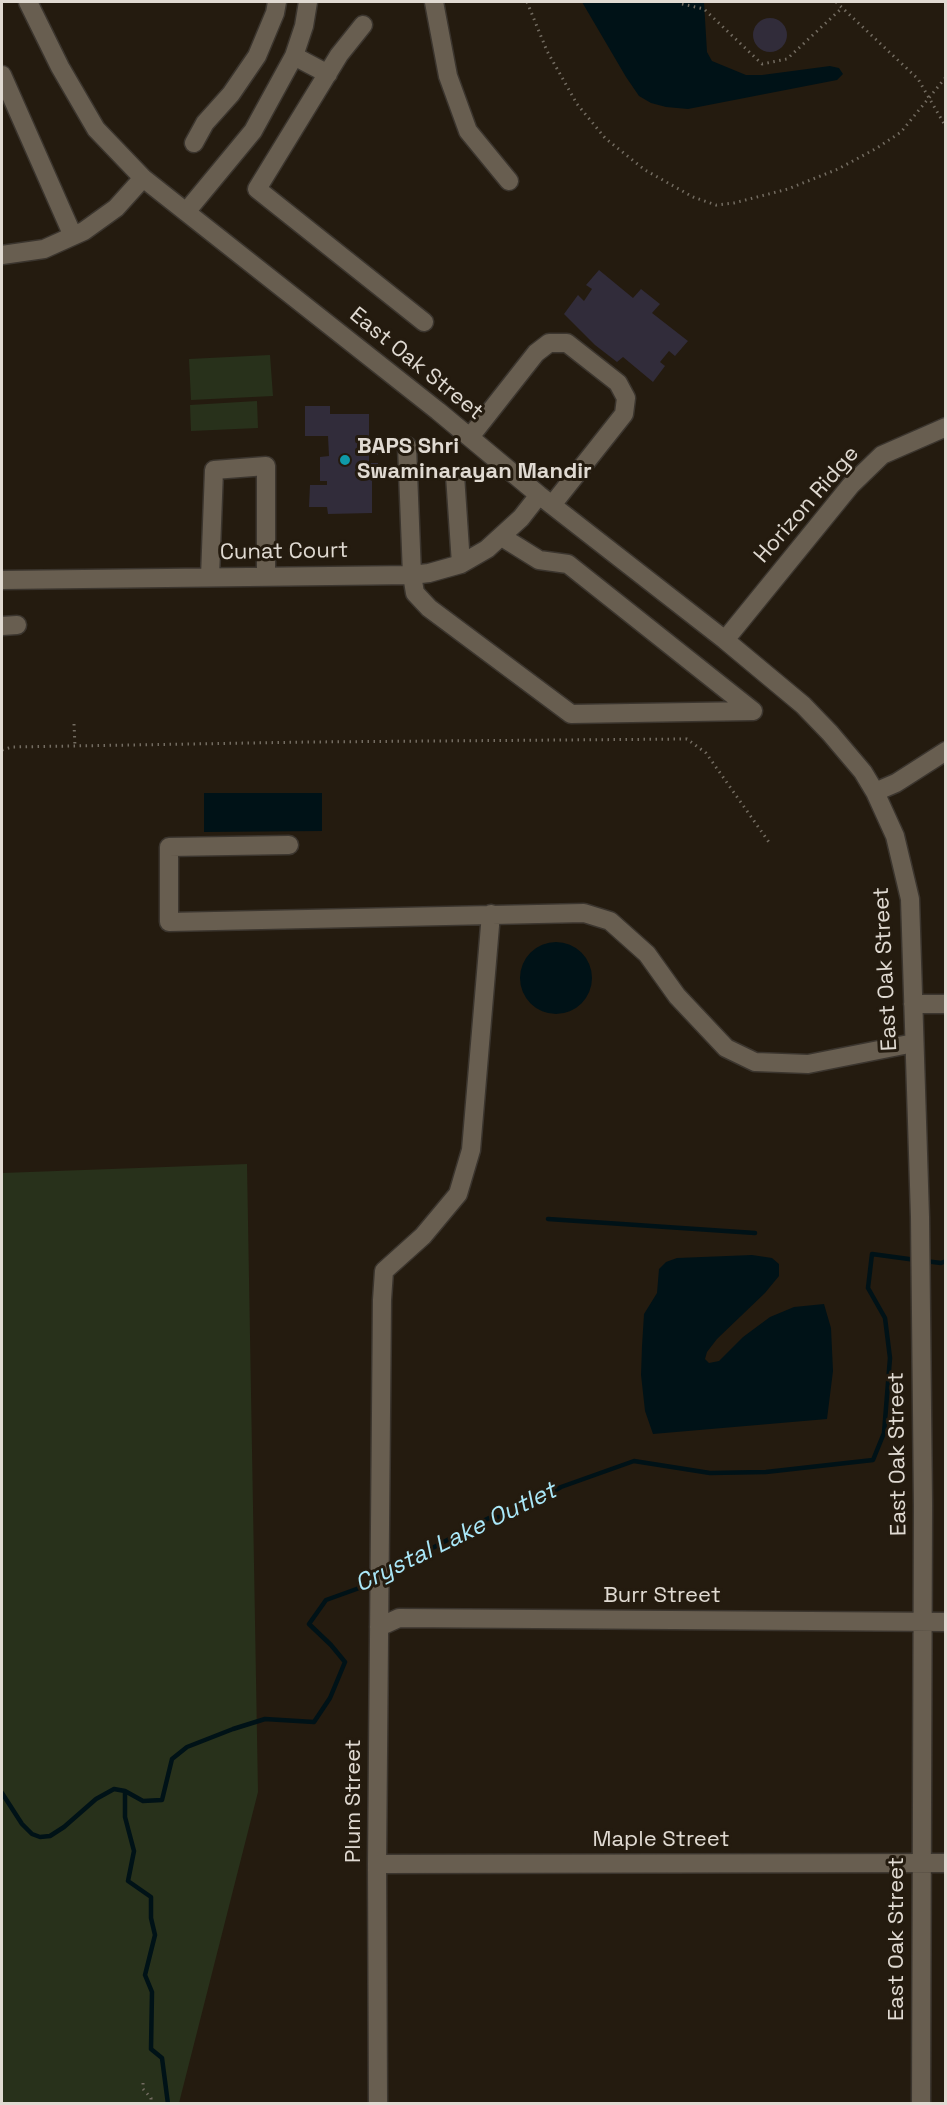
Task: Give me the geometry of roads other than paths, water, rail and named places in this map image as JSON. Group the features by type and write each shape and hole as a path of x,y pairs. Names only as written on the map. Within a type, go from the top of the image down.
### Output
{"street":[{"name":"East Oak Street","path":"28,2 60,67 96,129 143,178 725,640 817,718 854,761 875,792 895,836 910,899 913,938 920,1217 923,1505 921,2103"},
{"path":"194,142 205,123 231,94 256,56 275,13 277,2"},
{"path":"186,212 253,131 294,56 304,26 308,2"},
{"path":"434,2 448,76 468,131 509,181"},
{"path":"363,25 339,55 256,189 424,322"},
{"path":"294,56 328,74"},
{"path":"2,75 73,236"},
{"path":"2,255 44,249 84,231 116,208 143,178"},
{"name":"Cunat Court","path":"2,580 412,575 438,571 461,564 487,549 520,518 546,500 624,414 627,398 618,383 567,343 549,343 536,353 470,437"},
{"name":"Horizon Ridge","path":"725,640 851,485 882,455 945,427"},
{"path":"407,446 412,575 415,593 429,608 570,714 753,711 568,564 539,560 502,537"},
{"path":"210,577 214,470 266,466 266,576"},
{"path":"455,475 461,564"},
{"path":"875,792 896,783 945,751"},
{"path":"289,844 169,847 169,922 584,913 610,921 647,954 678,996 726,1048 754,1062 808,1064 914,1043"},
{"name":"Plum Street","path":"378,2103 377,1864 384,1271 423,1236 458,1194 468,1161 471,1150 491,914"},
{"path":"913,1004 945,1004"},
{"name":"Burr Street","path":"379,1627 399,1618 945,1622"},
{"name":"Maple Street","path":"377,1864 945,1863"}],"waterway":[{"path":"548,1219 755,1233"},
{"name":"Crystal Lake Outlet","path":"384,1578 423,1553 489,1518 510,1516 561,1487 634,1461 710,1473 766,1472 873,1460 884,1433 890,1358 885,1318 868,1288 872,1254 916,1260"},
{"name":"Crystal Lake Outlet","path":"925,1261 941,1263 946,1261"},
{"name":"Crystal Lake Outlet","path":"2,1793 22,1824 32,1834 40,1837 50,1836 96,1799 114,1789 125,1791 143,1801 162,1800 172,1759 187,1747 265,1719 314,1722 330,1698 345,1662 309,1624 326,1600 376,1582"},
{"path":"125,1791 125,1817 134,1851 128,1881 151,1897 151,1918 155,1935 145,1975 152,1992 151,2049 162,2058 168,2104"}],"place":[{"name":"BAPS Shri Swaminarayan Mandir","path":"345,460"}]}
